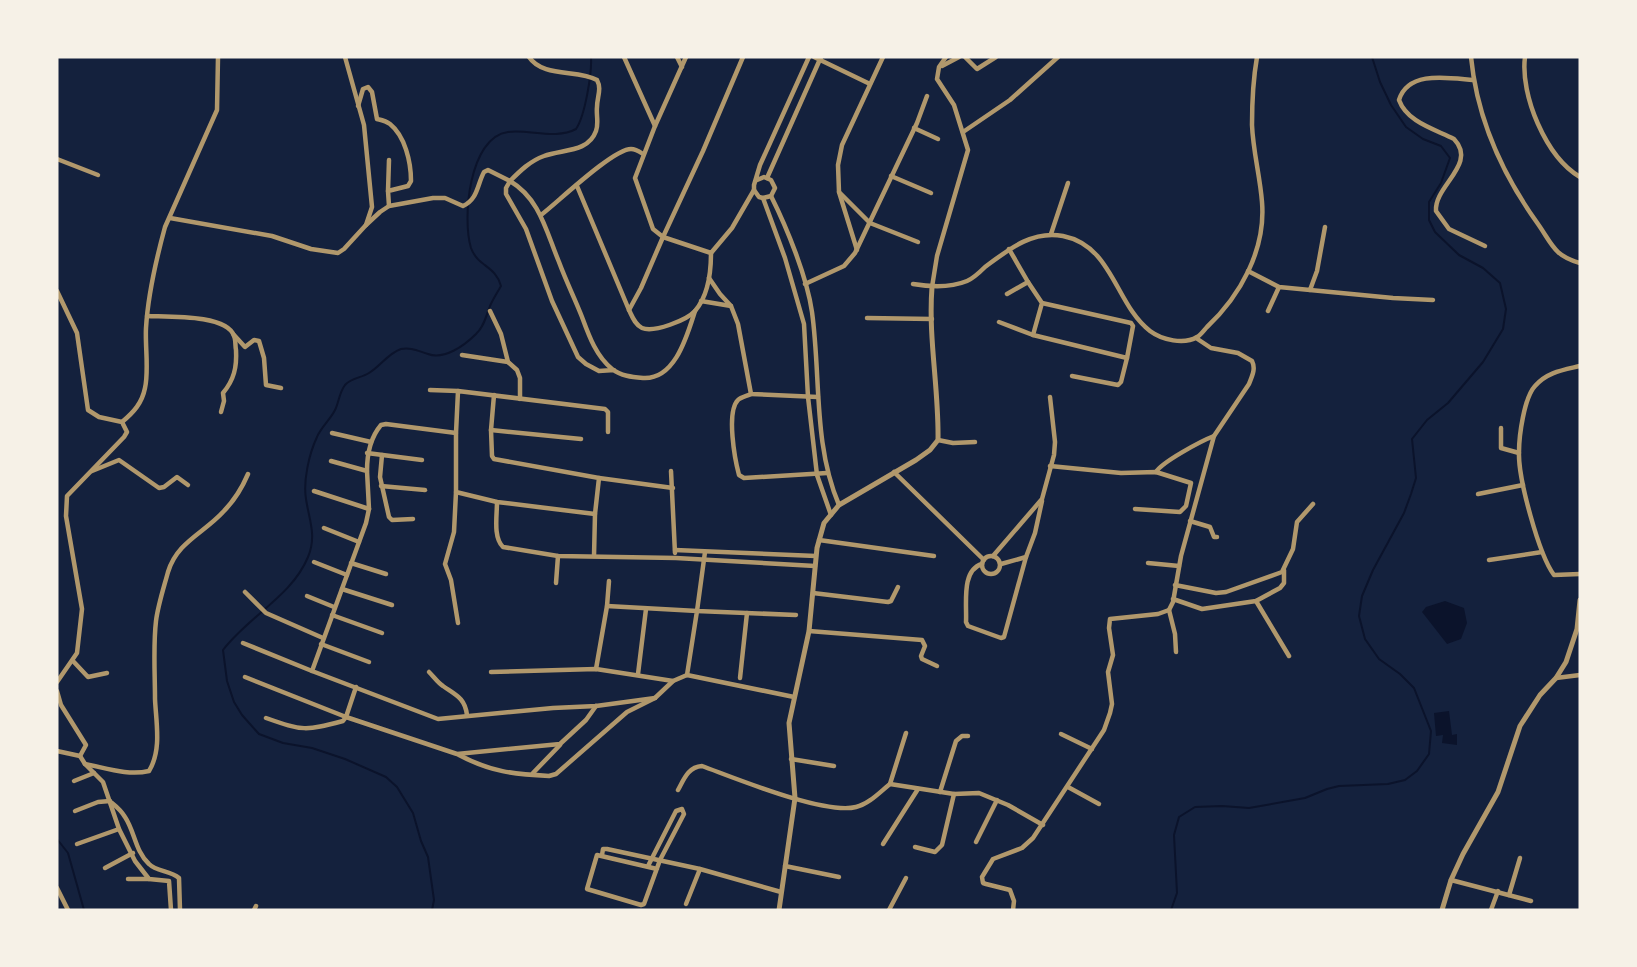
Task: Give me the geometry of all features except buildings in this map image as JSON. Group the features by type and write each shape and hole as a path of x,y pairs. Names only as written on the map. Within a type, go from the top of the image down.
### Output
{"street":[{"path":"122,422 136,409 146,385 147,316 161,240 217,110 218,57"},
{"path":"345,57 364,125 372,207 366,225"},
{"path":"529,57 532,62 555,71 580,74 597,80 600,89 597,106 598,127 594,136 579,149 544,156 520,170 510,181 506,194 526,229 552,301 578,357 599,371 614,370"},
{"path":"624,57 655,126"},
{"path":"677,57 682,67"},
{"path":"686,57 636,173 635,184 653,229 663,237 711,253"},
{"path":"629,310 703,151 743,57"},
{"path":"170,218 272,236 311,249 338,252 389,206 433,198 446,198 463,206 470,203 478,191 484,172 488,170 524,189 541,215 593,344 614,370 625,375 651,378 664,373 684,340 709,278 711,253 732,228 754,190 760,165 809,57"},
{"path":"856,250 839,192 838,165 842,145 883,57"},
{"path":"779,910 795,798 789,723 809,631 814,566 824,523 839,506 916,460 939,440 932,287 937,256 968,150 954,105 937,79 939,67 946,57"},
{"path":"939,67 958,57"},
{"path":"965,57 977,69 996,57"},
{"path":"963,132 1010,99 1058,57"},
{"path":"913,284 932,287 954,285 969,280 1024,241 1051,234 1076,240 1091,250 1110,273 1140,320 1150,331 1174,341 1196,338 1226,307 1248,271 1259,244 1262,205 1252,127 1252,86 1257,57"},
{"path":"1471,57 1473,80 1494,149 1512,184 1560,255 1580,263"},
{"path":"1525,57 1524,77 1534,114 1552,150 1569,169 1580,177"},
{"path":"767,178 818,58 870,84"},
{"path":"1473,80 1436,77 1422,79 1408,85 1401,92 1399,100 1405,113 1416,121 1454,139 1461,148 1461,158 1456,172 1437,198 1436,211 1449,229 1485,246"},
{"path":"358,107 363,89 368,87 372,92 376,119 389,122 403,142 408,157 411,181 408,186 388,190"},
{"path":"805,284 844,266 856,250 927,96"},
{"path":"914,128 938,139"},
{"path":"541,215 603,164 624,151 629,149 644,154"},
{"path":"57,159 98,175"},
{"path":"389,160 389,206"},
{"path":"891,176 931,193"},
{"path":"757,180 767,178"},
{"path":"754,190 759,197 771,196 775,188 767,178"},
{"path":"1051,234 1068,183"},
{"path":"577,186 635,323 643,329 651,329 686,318 695,311"},
{"path":"839,192 870,223 918,242"},
{"path":"771,196 783,223 812,309 818,397 827,473 839,506"},
{"path":"763,198 785,258 804,324 816,475 831,515"},
{"path":"1310,290 1317,271 1325,227"},
{"path":"1010,249 1042,303 1131,323 1133,326 1119,385 1072,376"},
{"path":"1248,271 1279,286 1433,300"},
{"path":"709,278 731,306 738,324 751,394"},
{"path":"1007,294 1028,282"},
{"path":"1268,311 1279,286"},
{"path":"57,291 77,333 88,410 99,417 122,422"},
{"path":"701,301 731,306"},
{"path":"1033,335 1042,303"},
{"path":"490,311 501,334 508,362"},
{"path":"147,316 214,320 227,328 245,347 254,340 259,341 264,358 266,384 281,388"},
{"path":"867,318 932,319"},
{"path":"999,322 1033,335 1127,358"},
{"path":"221,412 224,393 230,385 237,365 234,335"},
{"path":"1176,652 1175,634 1169,610 1190,521 1214,436 1249,384 1254,367 1252,361 1238,353 1211,348 1196,338"},
{"path":"462,355 508,362 517,370 520,378 520,399"},
{"path":"1580,366 1550,374 1532,390 1524,418 1519,453 1523,485 1542,552 1554,575 1580,574"},
{"path":"430,390 458,391 605,409 608,412 608,432"},
{"path":"458,391 454,532 445,564 451,580 458,623"},
{"path":"818,397 751,394 738,400 732,410 732,423 739,475 744,478 827,473"},
{"path":"494,395 491,430 494,459 599,478 672,488"},
{"path":"894,472 983,562 985,571 992,574 999,571 1001,564 997,557 988,556 983,562 975,566 970,573 967,585 966,622 968,626 1001,638 1004,637 1035,533 1054,455 1050,397"},
{"path":"57,682 77,653 82,609 66,516 67,496 124,437 127,432 122,422"},
{"path":"312,671 369,509 367,453 378,428 386,424 456,433"},
{"path":"1501,428 1501,448 1519,453"},
{"path":"491,430 581,439"},
{"path":"332,433 371,442"},
{"path":"1156,472 1161,466 1195,444 1214,436"},
{"path":"939,440 953,443 975,442"},
{"path":"367,453 422,460"},
{"path":"382,455 381,486 387,511 392,520 413,519"},
{"path":"90,472 119,460 159,488 177,477 188,485"},
{"path":"331,461 367,471"},
{"path":"1050,465 1121,472 1156,472 1191,482 1192,487 1186,506 1177,513 1135,509"},
{"path":"671,471 676,558"},
{"path":"85,764 129,773 149,771 151,768 155,760 157,731 156,620 169,569 180,549 191,537 223,513 248,474"},
{"path":"594,556 599,478"},
{"path":"1478,495 1523,485"},
{"path":"381,486 425,490"},
{"path":"314,491 369,509"},
{"path":"456,492 497,502 595,514"},
{"path":"993,556 1042,499"},
{"path":"497,502 497,531 500,545 503,547 558,556 676,558 814,566"},
{"path":"1173,599 1202,609 1256,601 1280,588 1284,583 1284,570 1293,549 1297,522 1313,504"},
{"path":"1190,521 1210,527 1214,537 1217,537"},
{"path":"324,528 359,542"},
{"path":"819,540 934,556"},
{"path":"675,550 816,556"},
{"path":"687,675 705,552"},
{"path":"1489,560 1542,552"},
{"path":"785,565 786,555"},
{"path":"556,583 558,556"},
{"path":"1001,564 1026,557"},
{"path":"314,562 347,575"},
{"path":"351,563 386,574"},
{"path":"1148,563 1179,566"},
{"path":"1175,585 1216,593 1226,592 1284,570"},
{"path":"596,669 609,581"},
{"path":"813,593 888,602 891,601 898,587"},
{"path":"342,589 392,605"},
{"path":"245,592 266,613 369,662"},
{"path":"307,596 334,607"},
{"path":"1442,910 1462,854 1498,792 1520,726 1540,695 1556,678 1566,662 1572,648 1580,600"},
{"path":"1256,601 1289,656"},
{"path":"607,606 796,615"},
{"path":"638,674 646,609"},
{"path":"1013,910 1014,901 1010,890 983,883 982,877 993,859 1022,848 1043,825 1104,730 1112,704 1108,672 1113,656 1110,619 1158,614 1169,610"},
{"path":"740,678 747,613"},
{"path":"332,615 382,633"},
{"path":"809,631 922,640 925,646 922,659 937,666"},
{"path":"243,643 438,719 597,706 655,698"},
{"path":"73,661 88,677 107,674"},
{"path":"491,672 596,669 673,681"},
{"path":"429,672 442,686 459,696 466,707 467,715"},
{"path":"245,677 346,717 457,754 479,766 497,772 549,776 556,774 627,712 655,698 673,681 687,675 794,697"},
{"path":"1556,678 1580,675"},
{"path":"266,718 296,728 310,729 343,721 356,687"},
{"path":"57,691 62,705 86,745 80,756"},
{"path":"533,773 597,706"},
{"path":"678,790 688,771 695,766 702,766 795,798 843,809 858,807 890,784 906,733"},
{"path":"1061,734 1092,749"},
{"path":"940,792 956,741 962,736 968,736"},
{"path":"457,754 560,744"},
{"path":"57,751 80,756 103,782 119,829 140,869 149,879"},
{"path":"791,759 834,766"},
{"path":"74,782 94,773"},
{"path":"890,784 954,794 979,793 1043,825"},
{"path":"1068,787 1099,804"},
{"path":"883,844 918,789"},
{"path":"915,847 935,852 942,845 954,794"},
{"path":"976,842 997,800"},
{"path":"75,811 98,802 110,801 126,817 134,841 147,863 153,868 172,873 179,878 180,910"},
{"path":"648,866 676,811 682,809 684,814 660,860 657,869 645,903 640,905 587,889 595,856 602,855 657,869"},
{"path":"77,844 119,829"},
{"path":"602,855 603,849 607,849 651,858 781,892"},
{"path":"105,868 132,853"},
{"path":"1509,895 1520,858"},
{"path":"785,866 839,877"},
{"path":"686,904 700,869"},
{"path":"889,910 906,878"},
{"path":"128,879 169,881 171,910"},
{"path":"1451,880 1531,901"},
{"path":"57,888 68,910"},
{"path":"1491,910 1498,891"}],"water":[{"path":"1445,601 1464,608 1467,623 1461,639 1447,644 1422,612 1426,607"},
{"path":"1449,711 1452,735 1457,734 1457,745 1442,743 1443,735 1436,736 1434,713"}],"waterway":[{"path":"432,910 434,900 428,857 413,813 397,787 386,777 345,759 312,748 283,743 259,734 234,702 227,681 223,650 292,583 308,557 312,542 312,528 305,492 307,468 317,437 335,410 345,385 369,373 401,349 441,355 454,351 466,343 481,328 501,286 495,274 474,254 468,235 468,200 477,163 484,148 495,137 508,132 560,134 576,129 587,94 591,57"},
{"path":"1171,910 1177,893 1174,835 1179,817 1195,807 1249,808 1305,798 1339,786 1388,784 1405,780 1417,771 1429,754 1431,731 1414,688 1400,674 1379,659 1365,639 1359,616 1362,596 1373,570 1404,513 1411,494 1416,478 1412,439 1427,420 1448,403 1483,362 1503,329 1506,309 1500,283 1483,268 1459,255 1435,232 1429,220 1429,202 1441,183 1450,158 1441,146 1423,139 1406,127 1391,105 1372,57"},
{"path":"57,839 68,853 84,910"}]}
